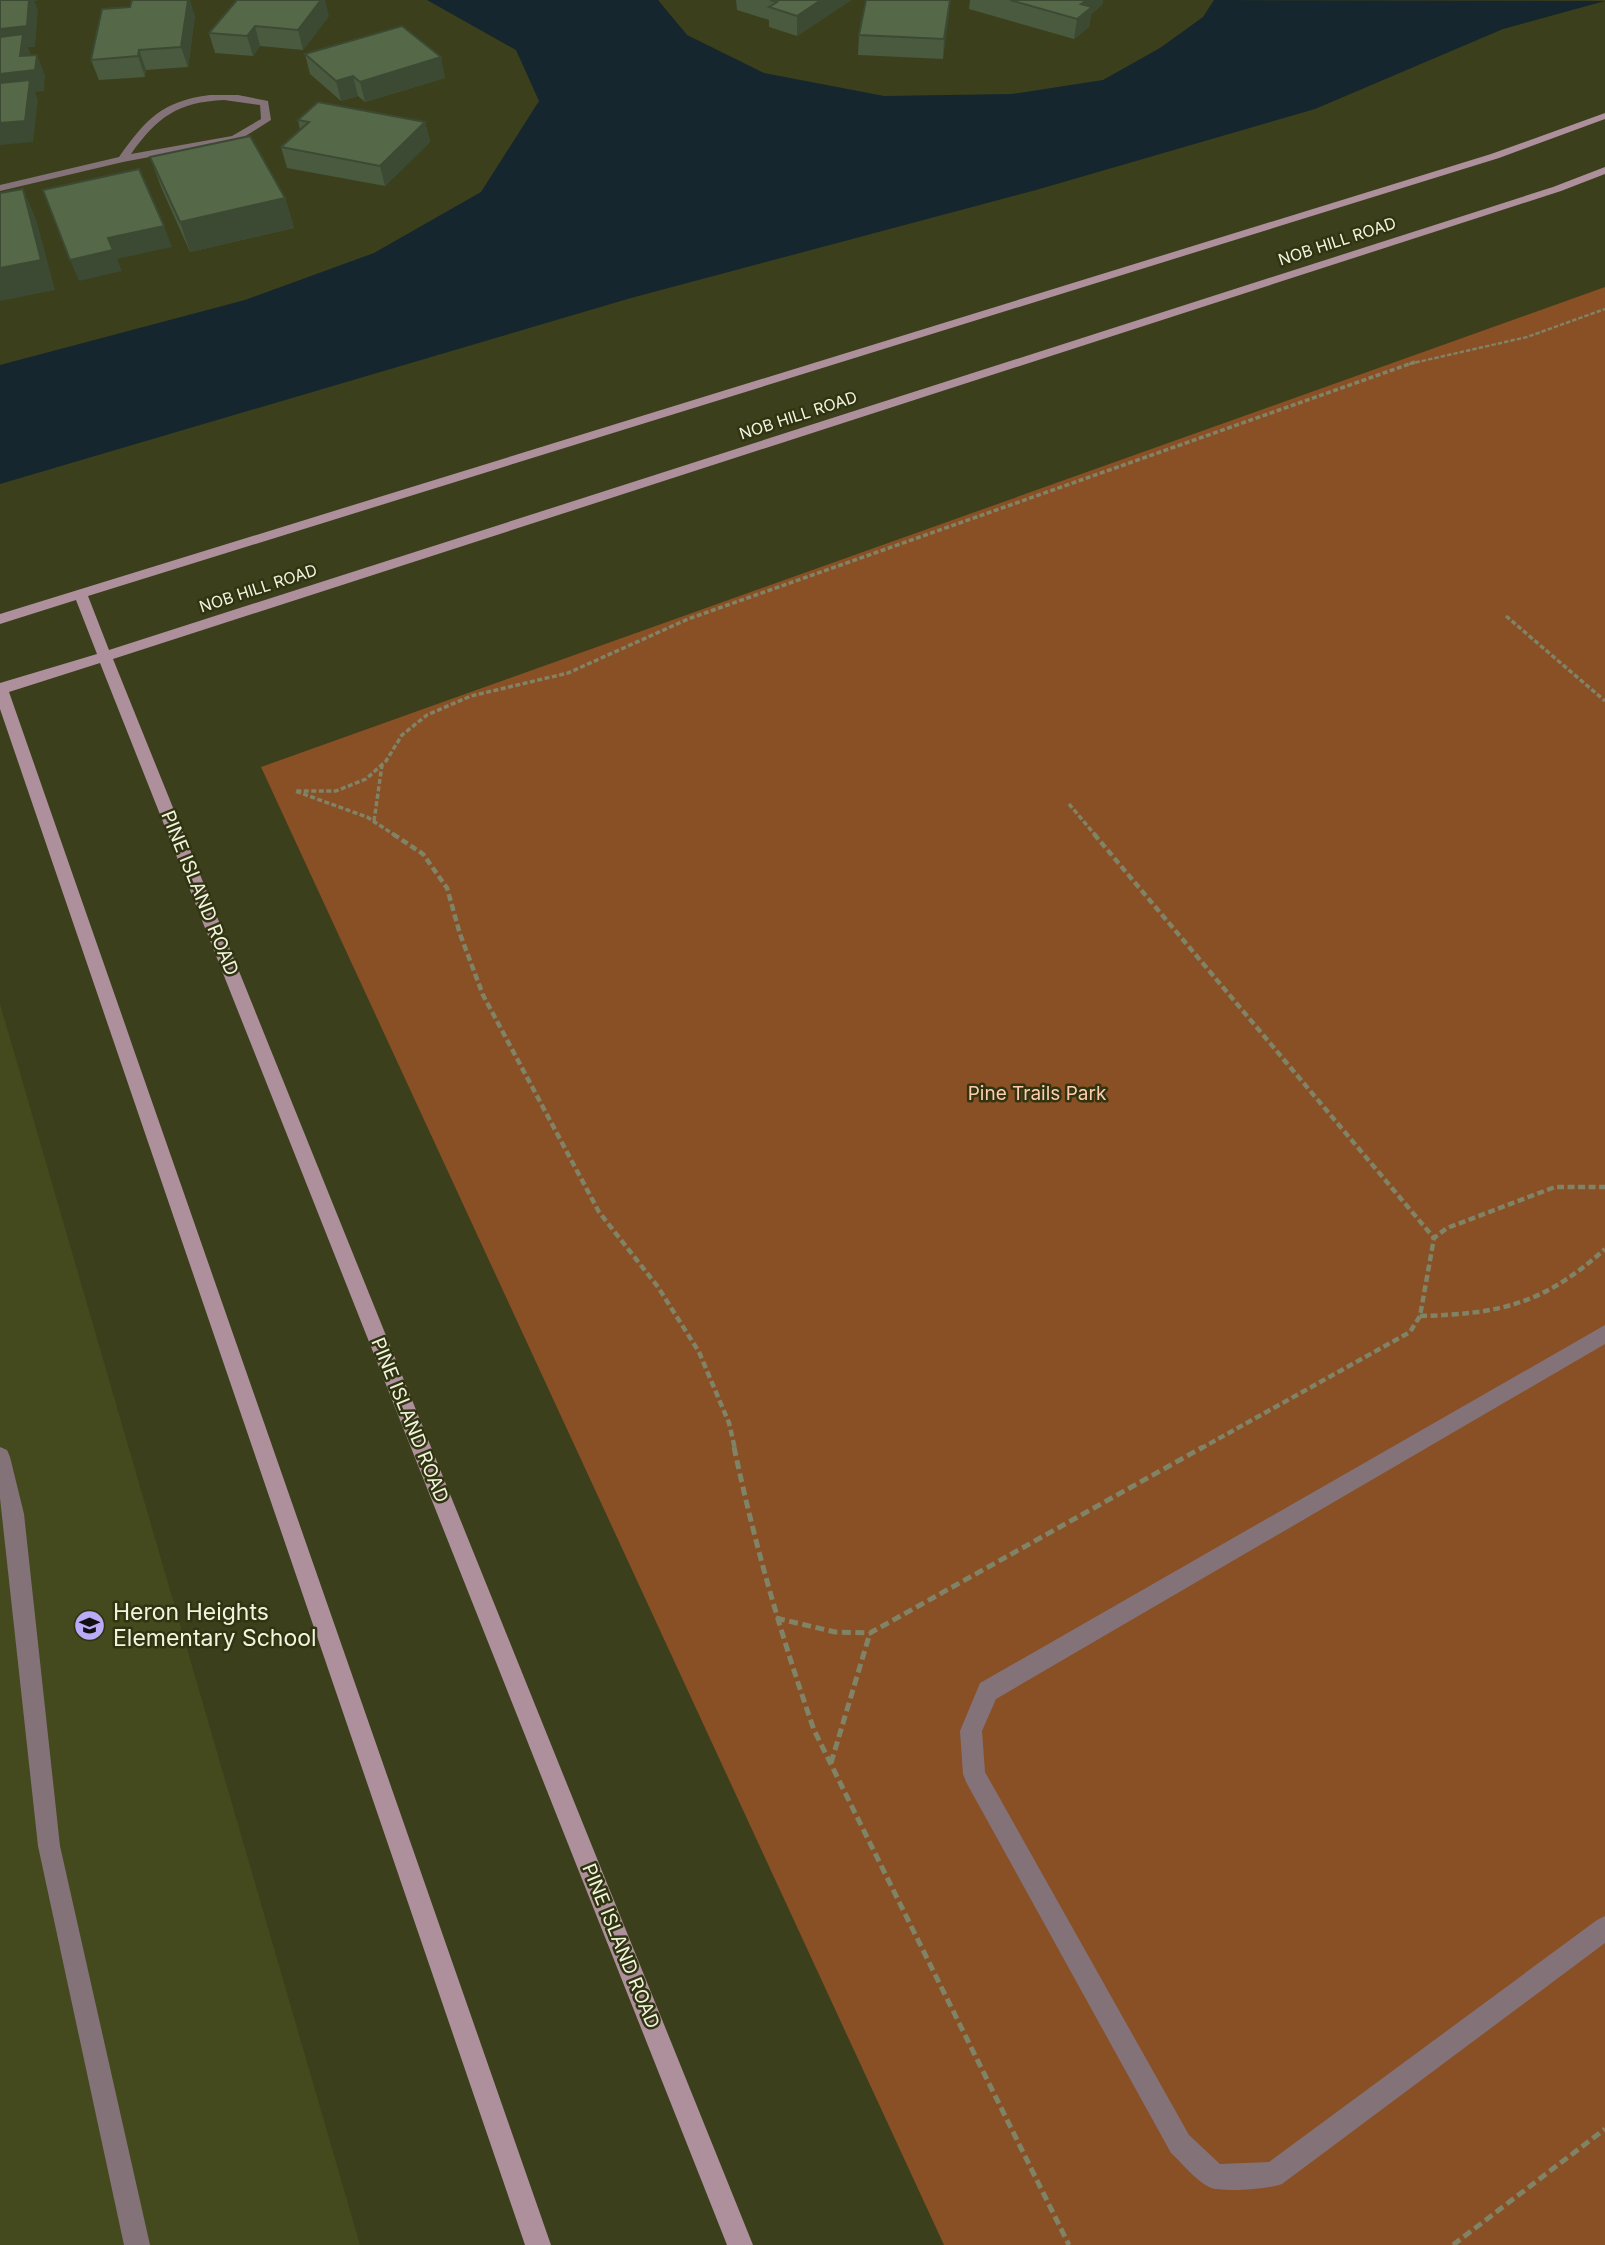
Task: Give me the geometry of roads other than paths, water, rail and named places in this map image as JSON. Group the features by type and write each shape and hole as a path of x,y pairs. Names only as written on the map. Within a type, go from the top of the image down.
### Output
{"main road":[{"name":"NOB HILL ROAD","path":"0,619 1468,164 1605,116"},
{"name":"NOB HILL ROAD","path":"0,689 1544,193 1605,170"},
{"name":"PINE ISLAND ROAD","path":"80,594 740,2245"},
{"path":"0,689 538,2245"}],"street":[{"path":"0,188 122,159 235,138 266,120 265,103 235,97 196,98 158,116 122,159"},
{"path":"1605,1334 988,1691 971,1731 974,1774 1180,2144 1215,2177 1273,2175 1605,1928"},
{"path":"0,1457 14,1514 48,1846 137,2245"}],"water":[{"path":"427,0 658,0 687,35 764,73 884,96 1012,94 1103,80 1160,48 1203,17 1214,0 1605,1 1503,29 1315,109 1036,190 631,298 0,484 0,365 245,300 374,253 481,192 539,101 516,50"}],"place":[{"name":"Heron Heights Elementary School","path":"90,1625"}],"park label":[{"name":"Pine Trails Park","path":"1037,1093"}]}
